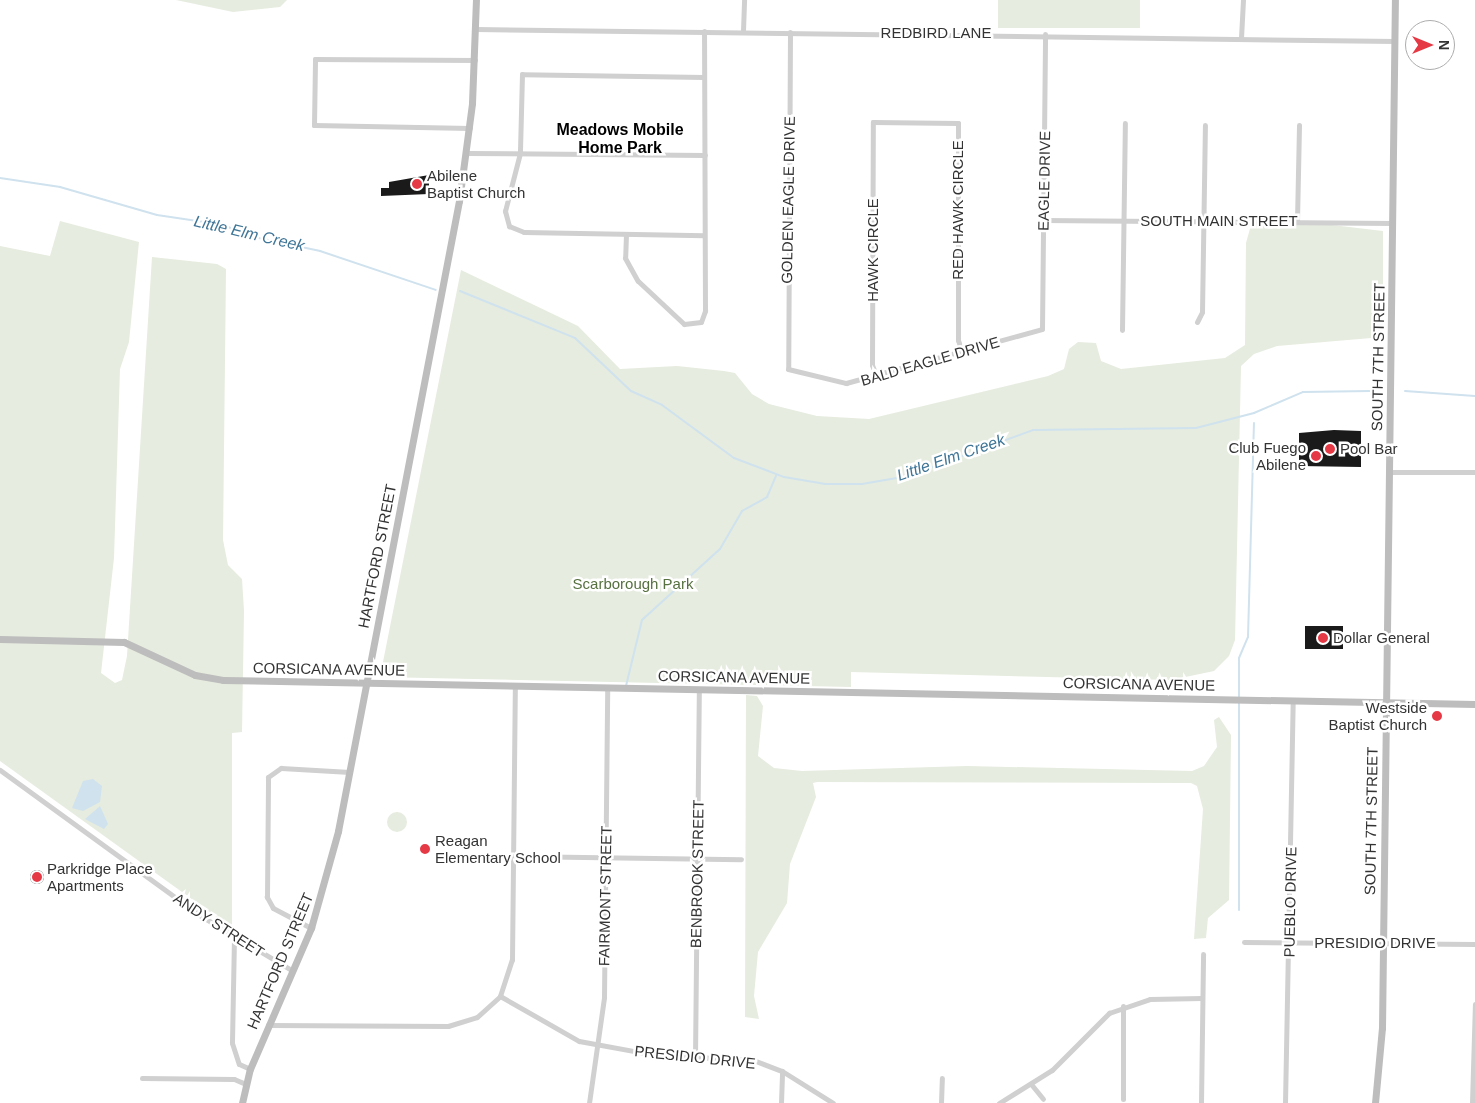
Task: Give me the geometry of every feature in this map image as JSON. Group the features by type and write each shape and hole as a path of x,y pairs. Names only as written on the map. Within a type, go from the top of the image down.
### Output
{"street":[{"name":"HARTFORD STREET","path":"242,1103 250,1069 311,928 350,772 466,153 470,128 475,60 476,0"},
{"path":"743,31 744,0"},
{"path":"1241,38 1243,0"},
{"name":"SOUTH 7TH STREET","path":"1375,1103 1381,1066 1390,384 1394,223 1395,0"},
{"name":"REDBIRD LANE","path":"476,29 1045,34 1395,41"},
{"path":"626,234 629,270 690,326 704,317 704,31"},
{"name":"GOLDEN EAGLE DRIVE","path":"788,369 790,32"},
{"name":"EAGLE DRIVE","path":"1042,329 1045,34"},
{"path":"470,128 314,125 315,59 475,60"},
{"path":"704,76 522,74 520,153 505,211 505,220 515,230 704,235"},
{"name":"RED HAWK CIRCLE","path":"873,122 958,122 958,340 962,352"},
{"name":"HAWK CIRCLE","path":"873,122 872,365 877,378"},
{"path":"1122,330 1125,123"},
{"path":"1197,322 1202,312 1204,125"},
{"path":"1297,221 1300,126"},
{"path":"466,153 705,155"},
{"name":"SOUTH MAIN STREET","path":"1043,220 1394,223"},
{"name":"BALD EAGLE DRIVE","path":"788,369 846,383 877,378 1042,329"},
{"path":"1390,472 1475,472"},
{"name":"CORSICANA AVENUE","path":"0,639 124,642 208,679 515,687 1294,700 1386,704 1475,704"},
{"path":"268,1025 464,1023 477,1018 500,996 512,960 515,687"},
{"name":"FAIRMONT STREET","path":"589,1103 599,1045 606,857 607,688"},
{"name":"BENBROOK STREET","path":"695,1058 699,690"},
{"name":"PUEBLO DRIVE","path":"1285,1103 1294,700"},
{"path":"311,928 273,908 266,897 268,777 281,768 350,772"},
{"name":"ANDY STREET","path":"0,770 234,937 293,971"},
{"path":"514,856 741,859"},
{"path":"234,937 232,1043 239,1064 250,1069"},
{"name":"PRESIDIO DRIVE","path":"1244,942 1475,944"},
{"path":"1201,1103 1203,954"},
{"name":"PRESIDIO DRIVE","path":"500,996 560,1034 599,1045 695,1058 753,1060 782,1071 833,1103"},
{"path":"999,1103 1031,1084 1059,1064 1100,1020 1123,1006 1162,998 1202,998"},
{"path":"1472,1103 1475,1004"},
{"path":"1123,1006 1123,1099"},
{"path":"781,1103 782,1071"},
{"path":"142,1078 234,1079 246,1084"},
{"path":"941,1103 942,1078"},
{"path":"1031,1084 1043,1099"}],"green space":[{"path":"176,0 287,0 280,7 233,12"},
{"path":"998,0 1140,0 1140,28 998,28"},
{"path":"60,221 139,242 129,342 120,369 114,558 101,673 115,683 122,680 127,656 152,257 217,264 226,269 223,540 228,565 242,579 244,611 242,732 232,733 232,928 0,761 0,246 50,256"},
{"name":"Scarborough Park","path":"1251,225 1332,225 1383,231 1383,337 1277,346 1254,354 1241,366 1235,640 1229,656 1214,671 1171,680 851,672 851,687 380,677 461,270 578,326 620,369 677,366 735,373 752,394 769,404 817,416 869,419 1048,376 1064,369 1069,349 1078,342 1096,343 1101,361 1121,369 1225,358 1245,345 1246,243"},
{"path":"746,695 757,696 763,706 758,756 774,768 802,771 967,766 1192,771 1204,766 1217,747 1214,720 1219,717 1231,735 1229,900 1208,918 1206,938 1194,939 1203,809 1197,786 1191,783 817,782 813,783 816,797 790,864 787,903 758,952 754,996 759,1019 745,1017"},
{"path":"397,812 404,815 407,822 404,829 397,832 390,829 387,822 390,815"}],"water":[{"path":"93,779 102,786 100,802 83,811 72,808 83,781"},
{"path":"100,806 108,824 104,829 85,819"}],"building":[{"name":"Abilene Baptist Church","path":"429,175 429,194 381,196 381,188 389,188 389,182"},
{"name":"Pool Bar","path":"1334,430 1361,431 1361,467 1299,466 1299,433"},
{"name":"Dollar General","path":"1305,626 1343,626 1343,649 1305,649"},
{"name":"Parkridge Place Apartments","path":"34,870 40,870 44,877 40,884 34,884 30,880 30,874"}],"waterway":[{"name":"Little Elm Creek","path":"0,178 60,187 157,215 224,225 245,235 320,251 436,290"},
{"name":"Little Elm Creek","path":"460,291 575,338 631,391 662,405 734,458 784,477 825,484 862,484 908,476 1033,430 1196,428 1254,413 1303,392 1370,391"},
{"name":"Little Elm Creek","path":"1405,391 1475,396"},
{"path":"1239,910 1239,658 1248,637 1254,423"},
{"path":"626,686 642,620 720,549 742,511 767,497 776,476"}],"place":[{"name":"Abilene Baptist Church","path":"417,184"},
{"name":"Pool Bar","path":"1330,449"},
{"name":"Club Fuego Abilene","path":"1316,456"},
{"name":"Dollar General","path":"1323,638"},
{"name":"Westside Baptist Church","path":"1437,716"},
{"name":"Reagan Elementary School","path":"425,849"},
{"name":"Parkridge Place Apartments","path":"37,877"}],"district":[{"name":"Meadows Mobile Home Park","path":"620,139"}]}
